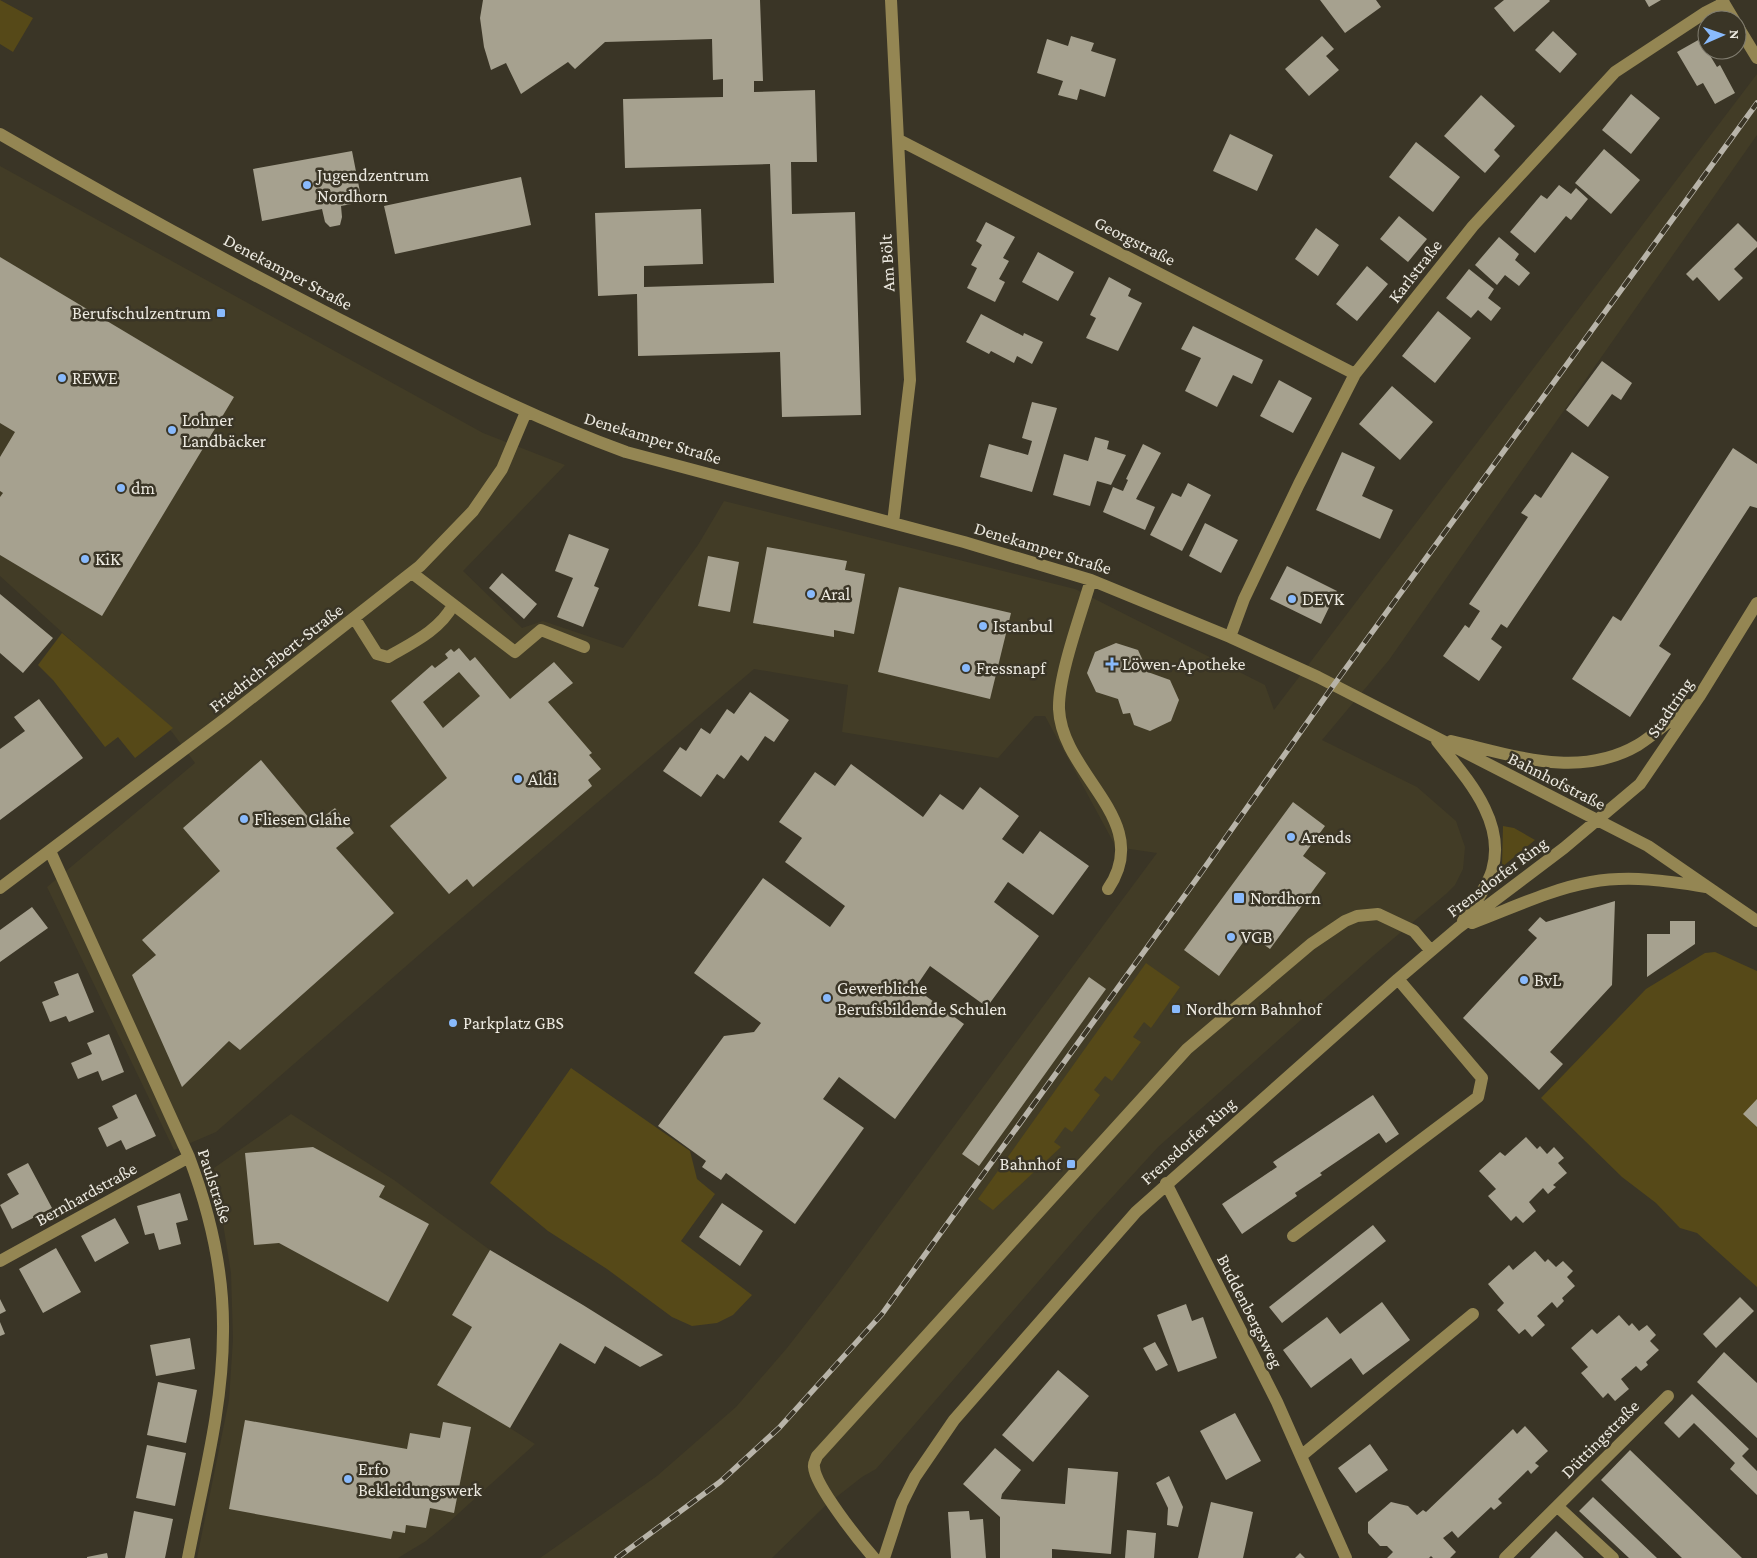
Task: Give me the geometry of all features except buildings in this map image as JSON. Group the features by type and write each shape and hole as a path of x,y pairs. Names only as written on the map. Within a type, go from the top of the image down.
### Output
{"street":[{"name":"Am Bölt","path":"891,0 891,36 899,140 910,380 893,523"},
{"name":"Karlstraße","path":"1230,637 1244,599 1294,493 1355,374 1473,226 1615,72 1723,1"},
{"path":"1747,42 1757,58"},
{"name":"Denekamper Straße","path":"0,134 123,205 466,384 526,412 626,452 893,523 1091,580 1230,637 1333,686"},
{"name":"Georgstraße","path":"899,140 1355,374"},
{"name":"Friedrich-Ebert-Straße","path":"0,888 355,619 412,573 473,511 483,497 502,469 526,412"},
{"path":"412,573 515,652 541,630 584,647"},
{"path":"1091,580 1064,677 1059,709 1064,735 1074,758 1109,809 1119,833 1122,854 1116,876 1108,889"},
{"name":"Stadtring","path":"1598,821 1640,784 1699,697 1757,603"},
{"path":"355,619 377,654 388,657 426,634 442,621 452,605"},
{"name":"Bahnhofstraße","path":"1333,686 1648,846 1757,921"},
{"path":"1434,737 1551,764 1595,761 1616,756 1638,745 1699,697"},
{"path":"1434,737 1482,800 1491,822 1494,846 1492,871 1458,928"},
{"name":"Frensdorfer Ring","path":"884,1558 902,1503 915,1477 954,1420 1136,1212 1166,1183 1458,928 1598,821"},
{"name":"Paulstraße","path":"50,850 189,1157 211,1226 220,1273 224,1332 219,1395 188,1558"},
{"path":"1458,928 1568,887 1592,882 1647,878 1709,887"},
{"path":"874,1558 853,1534 818,1479 813,1467 817,1456 1187,1049 1311,944 1351,918 1378,914 1393,920 1414,931 1431,951"},
{"path":"1293,1236 1478,1097 1482,1078 1398,979"},
{"name":"Bernhardstraße","path":"0,1261 189,1157"},
{"name":"Buddenbergsweg","path":"1166,1183 1276,1402 1346,1558"},
{"path":"1301,1456 1472,1314"},
{"name":"Düttingstraße","path":"1505,1558 1668,1396"},
{"path":"1558,1507 1612,1558"}],"shaded area":[{"path":"0,0 33,18 13,52 0,44"},
{"path":"1757,74 1757,135 1389,660 1322,740 1417,787 1456,821 1465,847 1463,869 1455,885 1158,1147 1095,1216 876,1469 862,1477 825,1506 772,1558 540,1558 657,1476 736,1407 787,1348 836,1285 1157,853 1116,847 1045,716 1035,716 998,758 842,732 848,685 754,669 436,940 216,1132 174,1150 47,887 195,763 172,732 0,576 0,166 483,433 565,465 463,571 522,628 543,621 623,648 698,545 724,501 1075,589 1265,685 1274,710"},
{"path":"62,633 173,728 135,758 118,737 105,747 53,680 38,665"},
{"path":"1503,826 1514,828 1535,840 1502,867"},
{"path":"1715,952 1757,971 1757,1287 1697,1233 1680,1228 1656,1203 1622,1177 1541,1098 1646,989 1705,953"},
{"path":"1146,963 1180,987 1151,1028 1144,1022 1133,1037 1141,1042 1112,1081 1105,1076 1094,1090 1100,1095 1072,1132 1065,1127 1054,1142 1061,1147 993,1210 978,1199"},
{"path":"571,1068 690,1151 697,1179 715,1194 681,1241 752,1295 733,1315 717,1323 692,1326 672,1317 607,1269 548,1231 490,1183"},
{"path":"291,1114 394,1180 490,1250 583,1305 510,1428 535,1444 449,1522 426,1541 398,1558 197,1558 229,1400 233,1339 231,1273 214,1168"}],"railway":[{"path":"617,1558 720,1482 779,1428 882,1314 1198,877 1333,686 1757,103"}],"place":[{"name":"Jugendzentrum Nordhorn","path":"307,185"},
{"name":"Berufschulzentrum","path":"221,313"},
{"name":"REWE","path":"62,378"},
{"name":"Lohner Landbäcker","path":"172,430"},
{"name":"dm","path":"121,488"},
{"name":"KiK","path":"85,559"},
{"name":"Aral","path":"811,594"},
{"name":"DEVK","path":"1292,599"},
{"name":"Istanbul","path":"983,626"},
{"name":"Löwen-Apotheke","path":"1112,664"},
{"name":"Fressnapf","path":"966,668"},
{"name":"Aldi","path":"518,779"},
{"name":"Fliesen Glahe","path":"244,819"},
{"name":"Arends","path":"1291,837"},
{"name":"Nordhorn","path":"1239,898"},
{"name":"VGB","path":"1231,937"},
{"name":"BvL","path":"1524,980"},
{"name":"Gewerbliche Berufsbildende Schulen","path":"827,998"},
{"name":"Nordhorn Bahnhof","path":"1176,1009"},
{"name":"Parkplatz GBS","path":"453,1023"},
{"name":"Bahnhof","path":"1071,1164"},
{"name":"Erfo Bekleidungswerk","path":"348,1479"}]}
